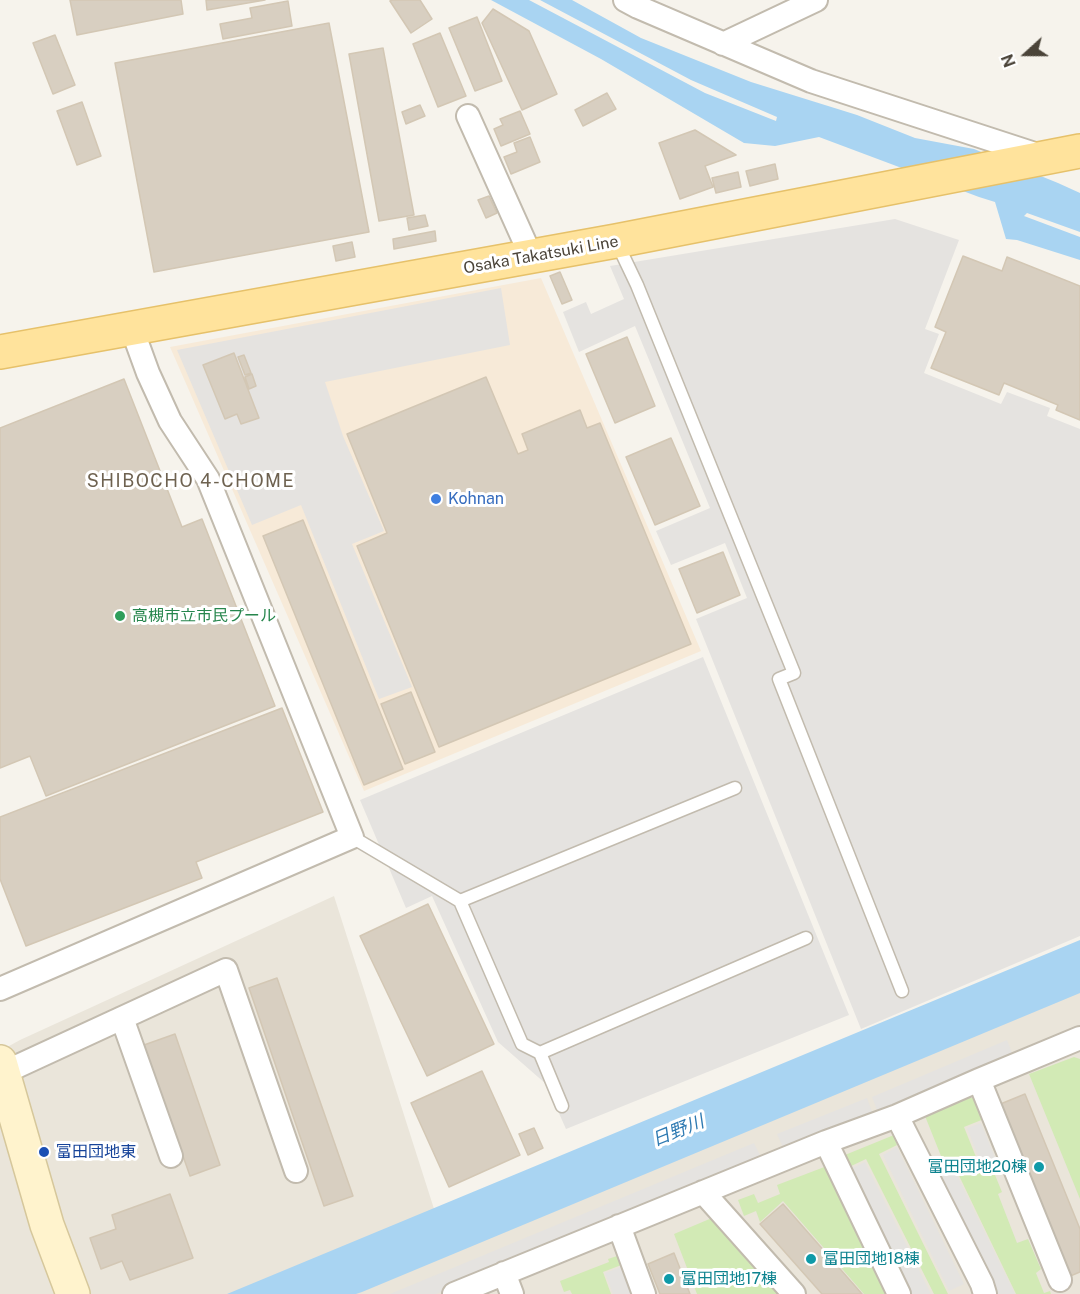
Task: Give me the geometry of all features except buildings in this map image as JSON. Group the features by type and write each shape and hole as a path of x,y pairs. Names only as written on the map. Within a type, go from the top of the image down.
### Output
{"main road":[{"name":"Osaka Takatsuki Line","path":"0,352 616,241 1080,152"}],"street":[{"path":"625,0 811,81 1034,160"},
{"path":"723,44 816,0"},
{"path":"468,116 531,256"},
{"path":"0,989 352,837 208,479 170,421 148,373 132,329"},
{"path":"73,1294 47,1225 2,1076 226,970 296,1171"},
{"path":"122,1018 171,1156"},
{"path":"453,1294 508,1284 619,1226 826,1142 897,1116 1080,1038"},
{"path":"979,1080 1060,1280"},
{"path":"897,1116 985,1294"},
{"path":"826,1142 899,1294"},
{"path":"703,1192 793,1294"},
{"path":"619,1226 644,1294"}],"lane":[{"path":"616,241 637,285 795,673 779,679 902,991"},
{"path":"460,901 735,788"},
{"path":"352,837 460,901 522,1044 540,1053 562,1106"},
{"path":"540,1053 806,939"}],"shaded area":[{"path":"895,219 959,240 925,329 939,334 924,373 1001,404 1007,392 1050,408 1047,416 1080,429 1080,936 861,1029 696,619 747,598 725,543 671,565 656,531 710,508 635,326 579,352 563,312 586,302 591,314 624,299 610,266"},
{"name":"Kohnan","path":"541,278 701,651 364,791 170,347"},
{"path":"501,288 510,345 325,382 343,436 384,531 352,544 412,687 379,699 301,505 252,525 177,350"},
{"path":"703,657 849,1015 566,1129 546,1084 498,1042 432,896 406,908 360,800"},
{"path":"334,896 443,1237 1080,979 1080,1294 0,1294 0,1051"},
{"path":"1007,1040 1014,1058 879,1115 872,1097"},
{"path":"867,1098 874,1117 785,1152 777,1134"},
{"path":"981,1123 998,1165 984,1171 967,1128"},
{"path":"754,1143 762,1159 436,1294 390,1294"},
{"path":"897,1147 964,1284 949,1291 883,1155"},
{"path":"941,1157 950,1161 1015,1294 996,1294 934,1159"},
{"path":"865,1162 931,1294 911,1294 848,1170"},
{"path":"624,1266 635,1294 613,1294 605,1273"}],"green space":[{"path":"1074,1057 1080,1059 1080,1199 1029,1074"},
{"path":"966,1098 975,1098 984,1119 964,1127 982,1172 998,1167 1000,1173 995,1175 1002,1192 998,1194 1017,1243 1028,1239 1041,1269 1036,1273 1044,1293 1050,1291 1051,1294 1016,1294 951,1159 941,1156 925,1116"},
{"path":"894,1135 897,1145 879,1154 948,1294 934,1294 866,1159 847,1168 840,1157"},
{"path":"827,1166 892,1294 864,1294 783,1201 760,1222 756,1211 744,1216 738,1200 754,1194 758,1203 780,1194 777,1185"},
{"path":"719,1215 789,1294 697,1294 674,1234"},
{"path":"620,1255 624,1264 603,1272 611,1294 572,1294 570,1290 564,1292 560,1281 609,1262 608,1259"}],"water":[{"path":"491,0 529,0 705,93 776,121 777,117 691,80 540,0 572,0 641,38 751,82 857,115 915,138 974,149 1058,183 1080,193 1080,232 1027,213 1024,216 1080,237 1080,260 1017,240 1006,239 995,202 819,137 775,146 744,143 601,59"},
{"name":"日野川","path":"1080,940 1080,993 362,1292 356,1294 227,1294"}],"place":[{"name":"Kohnan","path":"436,499"},
{"name":"高槻市立市民プール","path":"120,616"},
{"name":"富田団地東","path":"44,1152"},
{"name":"富田団地20棟","path":"1039,1167"},
{"name":"富田団地18棟","path":"811,1259"},
{"name":"富田団地17棟","path":"669,1279"}],"district":[{"name":"SHIBOCHO 4-CHOME","path":"191,481"}]}
